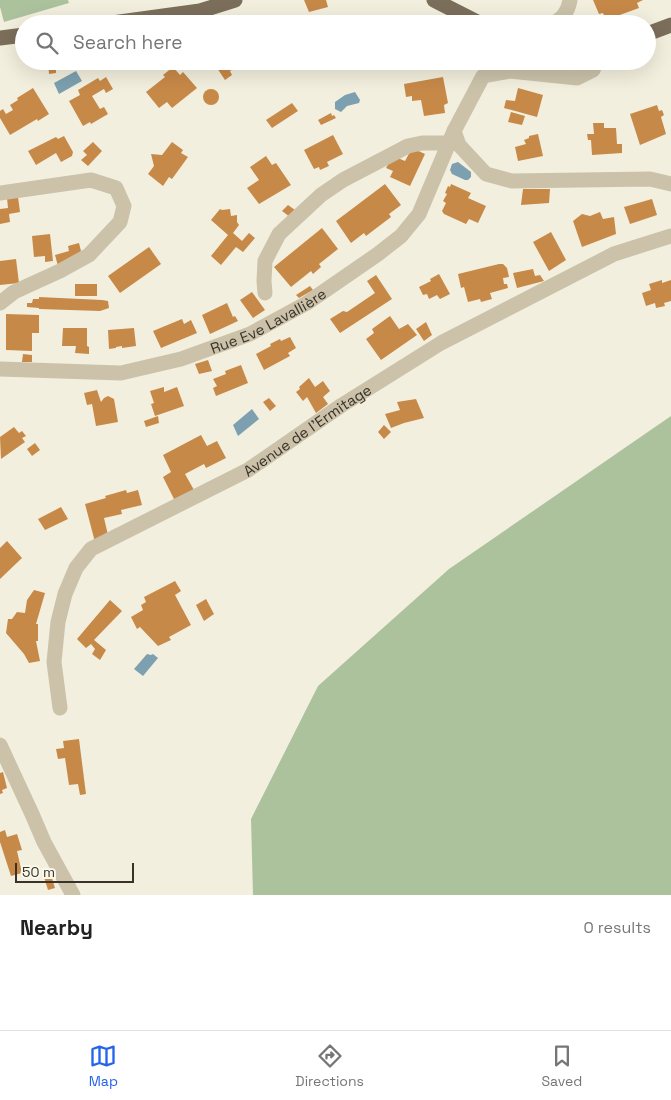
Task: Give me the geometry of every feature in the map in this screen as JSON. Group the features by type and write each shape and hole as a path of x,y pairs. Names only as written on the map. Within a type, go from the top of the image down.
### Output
{"main road":[{"path":"171,15 200,11 235,0"},
{"path":"434,0 463,15"},
{"path":"656,30 671,24"},
{"path":"0,38 15,36"}],"street":[{"path":"564,15 569,10 570,0"},
{"path":"452,137 483,76 510,71 577,78 593,70"},
{"path":"452,137 486,174 512,181 650,179 671,184"},
{"path":"265,294 265,262 279,234 321,195 343,180 408,146 452,137"},
{"name":"Rue Eve Lavallière","path":"0,369 121,373 181,359 250,334 307,303 401,236 419,214 452,137"},
{"path":"0,193 91,180 116,188 124,206 120,222 89,255 60,271 14,292 0,304"},
{"name":"Avenue de l'Ermitage","path":"60,708 54,662 58,622 65,594 76,568 92,549 248,470 342,405 441,343 614,254 671,236"},
{"path":"0,745 44,842 73,895"}],"green space":[{"path":"0,0 68,0 69,3 28,15 15,15 15,19 4,22"},
{"path":"671,416 671,895 253,895 251,819 318,686 449,569"}],"water":[{"path":"76,71 82,81 59,94 54,83"},
{"path":"355,92 360,100 359,103 347,106 341,112 335,109 335,102 345,95"},
{"path":"458,162 471,172 471,177 468,180 452,174 450,170 452,164"},
{"path":"252,409 259,419 238,436 233,425"},
{"path":"147,654 153,654 158,658 143,676 134,669"}],"building":[{"path":"304,0 326,0 328,7 309,12"},
{"path":"593,0 643,0 637,3 639,8 620,15 599,14"},
{"path":"49,70 56,70 56,73 49,74"},
{"path":"169,70 176,70 180,75 183,72 197,88 172,108 167,102 159,108 146,92 165,77 163,75"},
{"path":"218,70 232,70 230,71 232,75 225,80"},
{"path":"106,77 113,89 106,93 104,89 92,96 100,109 104,107 108,114 91,124 90,122 83,126 69,101 80,95 78,90 98,78 100,81"},
{"path":"443,77 448,103 444,105 445,113 424,116 421,100 412,101 412,96 406,97 404,84"},
{"path":"33,88 49,114 10,135 0,118 0,111 3,109 6,114 13,110 10,105"},
{"path":"518,88 543,95 537,117 504,108 506,100 515,101"},
{"path":"208,89 214,89 219,94 217,103 208,105 203,100 203,94"},
{"path":"292,103 298,111 272,128 266,120"},
{"path":"657,105 659,111 662,110 664,115 661,117 666,134 640,145 630,114"},
{"path":"511,112 525,116 522,125 508,122"},
{"path":"331,113 336,118 321,125 318,120"},
{"path":"593,123 604,123 604,128 616,128 617,144 622,144 622,153 592,155 591,140 588,140 587,134 594,134"},
{"path":"538,134 543,156 518,161 515,147 526,144 524,140 529,138 529,136"},
{"path":"333,135 343,154 327,162 329,166 320,170 319,167 314,169 304,150"},
{"path":"64,136 73,152 72,156 61,162 56,153 36,165 28,151 56,137 58,139"},
{"path":"93,142 102,151 88,166 81,160 87,155 83,151"},
{"path":"172,142 183,150 181,153 188,157 172,179 169,177 163,186 148,174 154,166 151,154 162,155"},
{"path":"412,148 425,154 410,186 390,177 393,171 386,168 393,156 405,161"},
{"path":"266,156 272,165 276,163 291,185 259,204 247,188 259,180 250,167"},
{"path":"385,184 401,205 389,214 391,217 366,236 364,233 351,243 336,221"},
{"path":"451,184 471,193 468,198 486,206 478,223 469,219 466,224 444,214 442,211 446,203 443,201 447,194 445,193 448,186 450,187"},
{"path":"523,189 550,189 549,203 521,205"},
{"path":"18,197 20,212 9,214 10,222 0,224 0,209 8,208 7,198"},
{"path":"652,199 657,215 630,224 624,207"},
{"path":"288,205 295,210 290,217 282,211"},
{"path":"220,209 230,209 231,216 237,215 239,225 233,233 242,241 249,233 255,238 243,252 236,247 221,265 211,256 228,235 211,220"},
{"path":"600,212 603,219 614,217 616,234 582,247 573,221 582,214 590,216"},
{"path":"322,228 338,249 319,264 321,267 313,274 311,271 291,287 274,267"},
{"path":"551,232 566,260 549,271 533,242"},
{"path":"50,234 53,261 45,262 45,256 34,257 32,236"},
{"path":"79,243 82,255 58,266 55,255 69,251 68,246"},
{"path":"149,247 161,264 120,293 108,276"},
{"path":"16,259 19,283 0,285 0,261"},
{"path":"503,264 507,268 509,277 503,278 504,284 507,284 508,288 490,293 492,299 481,302 480,299 468,302 464,287 461,288 458,274"},
{"path":"533,269 535,276 540,275 544,281 517,288 513,273"},
{"path":"439,274 450,294 440,299 437,295 429,299 427,294 423,295 419,287 431,281 430,279"},
{"path":"376,275 392,299 340,333 330,319 343,311 347,312 375,293 367,281"},
{"path":"662,280 662,283 671,280 671,301 664,303 665,306 656,308 655,303 646,306 642,293 651,290 649,284"},
{"path":"75,284 97,284 97,296 75,296"},
{"path":"310,286 313,290 299,298 296,295"},
{"path":"252,292 265,310 253,318 240,300"},
{"path":"39,297 102,300 108,301 109,308 100,311 27,307 27,303 32,303 33,299 39,299"},
{"path":"227,303 233,317 235,316 238,321 210,334 202,315"},
{"path":"6,314 39,315 39,333 32,333 32,351 6,350"},
{"path":"390,316 399,329 408,324 417,335 381,360 366,339 374,333 372,329"},
{"path":"182,319 184,324 191,320 197,333 161,348 153,331"},
{"path":"426,322 432,335 424,341 416,329"},
{"path":"63,328 87,328 89,354 75,353 76,346 62,346"},
{"path":"134,328 136,346 122,348 122,346 109,349 108,330"},
{"path":"290,337 296,348 288,353 290,356 264,370 256,354 280,339 281,341"},
{"path":"23,354 32,355 32,362 22,362"},
{"path":"208,360 212,371 199,374 195,364"},
{"path":"241,365 248,383 216,396 213,388 217,386 213,379 226,374 225,371"},
{"path":"309,378 315,387 323,381 330,391 323,397 328,404 316,413 307,397 303,401 296,392"},
{"path":"164,387 164,392 177,387 184,406 155,416 151,404 154,403 150,391"},
{"path":"97,390 101,402 108,396 114,399 118,422 96,426 92,404 87,405 84,393"},
{"path":"269,398 276,406 270,411 263,402"},
{"path":"416,399 424,418 391,428 385,414 400,410 397,402"},
{"path":"158,416 159,423 146,427 144,421"},
{"path":"384,425 391,432 384,439 378,432"},
{"path":"14,427 19,433 22,431 26,436 22,438 25,442 1,459 0,437"},
{"path":"201,435 207,446 217,441 226,458 206,468 204,464 185,474 194,490 175,501 163,477 171,472 163,455"},
{"path":"35,443 40,450 32,456 27,449"},
{"path":"126,490 127,493 138,490 142,505 121,510 122,514 104,518 108,535 95,542 85,504"},
{"path":"61,507 68,519 45,530 38,519"},
{"path":"7,541 22,558 0,579 0,548"},
{"path":"175,581 181,591 175,595 191,625 169,637 171,640 158,646 140,627 137,629 131,617 143,610 141,605 146,602 144,597"},
{"path":"34,590 45,593 36,624 38,624 38,641 36,641 40,661 29,663 24,654 6,633 8,619 12,619 17,612 25,613 27,600"},
{"path":"206,599 214,614 204,621 196,605"},
{"path":"110,600 122,611 94,640 106,650 100,660 92,654 95,649 91,644 86,648 77,639"},
{"path":"79,739 86,794 80,795 78,784 69,785 65,758 58,759 56,749 64,748 63,741"},
{"path":"3,772 7,788 2,790 3,793 0,794 0,773"},
{"path":"5,830 7,837 17,834 22,850 17,851 22,873 11,876 0,842 0,832"},
{"path":"51,875 55,888 48,890 44,877"}]}
